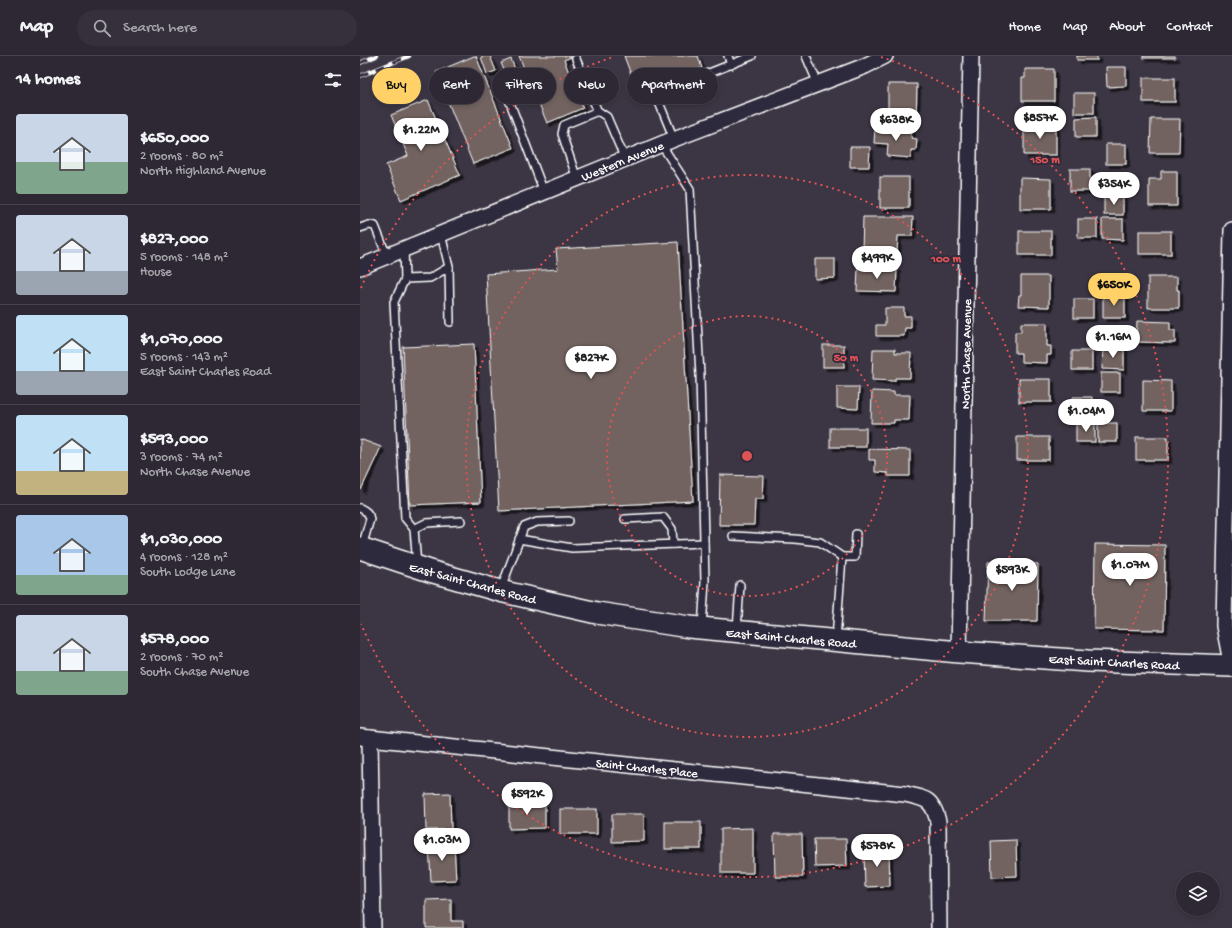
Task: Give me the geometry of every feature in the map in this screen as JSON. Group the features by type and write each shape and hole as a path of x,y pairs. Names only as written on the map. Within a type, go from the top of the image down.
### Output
{"main road":[{"name":"East Saint Charles Road","path":"360,549 500,591 597,613 702,628 959,652 1088,661 1232,666"}],"street":[{"name":"Western Avenue","path":"360,267 667,142 865,66 885,56"},
{"name":"North Chase Avenue","path":"959,652 970,56"},
{"path":"1232,230 1224,626 1232,666"},
{"path":"365,737 373,928"},
{"name":"Saint Charles Place","path":"365,737 905,794 926,800 932,804 938,821 939,928"}],"lane":[{"path":"728,56 731,65"},
{"path":"702,628 705,582 700,375 690,189 667,142 658,100 662,92 752,56"},
{"path":"806,56 818,84"},
{"path":"576,59 598,112 607,117 625,159"},
{"path":"511,104 544,192"},
{"path":"577,179 562,134 564,125 598,112"},
{"path":"360,228 369,225 375,226 387,256"},
{"path":"441,234 450,267 450,322"},
{"path":"404,249 406,279 394,302 406,518 414,530 417,567"},
{"path":"406,279 430,278 450,267"},
{"path":"360,508 369,515 370,519 360,549"},
{"path":"625,519 663,517 672,529 673,544"},
{"path":"414,530 426,523 461,521"},
{"path":"500,591 524,527 537,522 569,521"},
{"path":"732,536 795,538 820,542 842,557 855,557 856,534"},
{"path":"519,540 572,548 704,543"},
{"path":"836,641 842,557"},
{"path":"737,632 740,585"}],"building":[{"path":"476,56 481,68 446,68"},
{"path":"490,56 495,68 492,68 492,72 487,74 481,57"},
{"path":"519,56 574,56 564,60 567,68 564,68 564,104 581,104 583,108 547,123 539,104 556,104 556,68 524,68"},
{"path":"624,56 698,56 702,68 629,68"},
{"path":"1077,56 1097,56 1097,60 1077,60"},
{"path":"1143,56 1175,56 1175,58 1143,58"},
{"path":"511,59 515,68 503,68 501,63"},
{"path":"1106,67 1126,67 1126,86 1107,87"},
{"path":"1025,69 1054,69 1054,101 1022,101 1022,78 1025,78"},
{"path":"484,76 492,96 492,104 495,104 513,148 473,164 449,104 484,104"},
{"path":"1143,78 1175,78 1175,102 1143,102"},
{"path":"888,84 917,84 916,125 888,125"},
{"path":"1074,93 1094,93 1094,113 1074,113"},
{"path":"428,100 460,175 401,200 386,165 408,156 391,115"},
{"path":"1096,117 1096,137 1076,137 1076,118"},
{"path":"1151,119 1180,119 1179,153 1150,153"},
{"path":"1024,126 1056,126 1056,155 1024,155"},
{"path":"875,128 912,130 911,138 917,139 916,150 911,150 911,158 887,156 888,144 874,143"},
{"path":"1106,144 1126,144 1126,164 1106,164"},
{"path":"850,147 870,147 869,167 850,167"},
{"path":"1070,169 1090,169 1090,191 1070,191"},
{"path":"1161,171 1177,171 1177,206 1149,206 1149,179 1161,179"},
{"path":"880,177 909,177 909,208 880,208"},
{"path":"1020,178 1051,179 1051,209 1020,209"},
{"path":"1104,196 1123,196 1123,215 1104,215"},
{"path":"863,217 913,217 912,236 898,236 897,252 862,251"},
{"path":"1078,219 1097,219 1097,238 1078,238"},
{"path":"1102,219 1123,219 1123,240 1102,239"},
{"path":"1019,231 1051,231 1051,255 1019,255"},
{"path":"1139,231 1171,231 1171,254 1139,254"},
{"path":"678,242 693,501 499,511 486,274 558,269 556,249"},
{"path":"815,259 835,259 835,278 815,279"},
{"path":"858,267 897,268 896,292 857,291"},
{"path":"1021,276 1049,276 1049,307 1018,306 1019,295 1021,295"},
{"path":"1148,277 1177,277 1179,308 1148,308"},
{"path":"1103,296 1125,296 1125,318 1103,318"},
{"path":"1074,299 1093,299 1093,318 1074,318"},
{"path":"885,308 904,308 904,316 911,316 911,328 905,328 904,336 876,336 876,325 885,325"},
{"path":"1137,321 1170,322 1170,330 1175,330 1175,343 1136,342"},
{"path":"1021,323 1047,323 1047,346 1051,346 1051,355 1047,355 1047,363 1021,362 1021,353 1015,353 1015,332 1021,332"},
{"path":"474,344 481,502 410,505 403,347"},
{"path":"823,345 844,345 844,367 823,367"},
{"path":"1103,348 1124,348 1124,370 1102,369"},
{"path":"873,349 895,349 895,353 911,353 910,378 895,378 895,381 872,380"},
{"path":"1072,351 1092,351 1092,370 1072,370"},
{"path":"1101,373 1120,373 1120,392 1101,392"},
{"path":"1019,379 1051,379 1051,402 1019,402"},
{"path":"1143,380 1171,381 1171,411 1143,411"},
{"path":"837,387 859,387 858,409 837,408"},
{"path":"872,391 894,392 894,395 910,395 909,420 894,420 894,423 871,423"},
{"path":"1073,397 1092,397 1092,420 1072,420"},
{"path":"1098,423 1117,423 1117,442 1098,442"},
{"path":"1076,424 1095,424 1095,442 1076,442"},
{"path":"830,428 866,428 866,447 830,447"},
{"path":"1017,437 1049,437 1049,460 1017,460"},
{"path":"1136,437 1168,437 1168,460 1136,460"},
{"path":"360,439 381,447 361,490 360,489"},
{"path":"869,449 910,450 910,476 888,476 888,473 875,472 875,460 869,460"},
{"path":"720,475 764,476 763,499 755,499 754,525 719,525"},
{"path":"1095,544 1165,545 1164,630 1094,629"},
{"path":"988,562 1038,564 1037,621 986,621"},
{"path":"450,793 451,829 426,830 425,794"},
{"path":"509,803 545,803 545,828 509,829"},
{"path":"560,809 597,809 597,834 560,834"},
{"path":"612,814 644,814 644,841 612,842"},
{"path":"665,822 701,822 701,849 665,849"},
{"path":"753,828 753,873 721,873 721,829"},
{"path":"774,834 802,834 803,877 775,877"},
{"path":"814,839 846,839 847,866 815,867"},
{"path":"1016,840 1017,876 992,877 991,841"},
{"path":"454,843 456,880 431,881 429,844"},
{"path":"889,850 890,886 865,887 864,851"},
{"path":"451,899 451,921 463,921 463,928 426,928 426,900"}],"railway":[{"path":"360,63 376,56"},
{"path":"360,76 409,56"}]}
